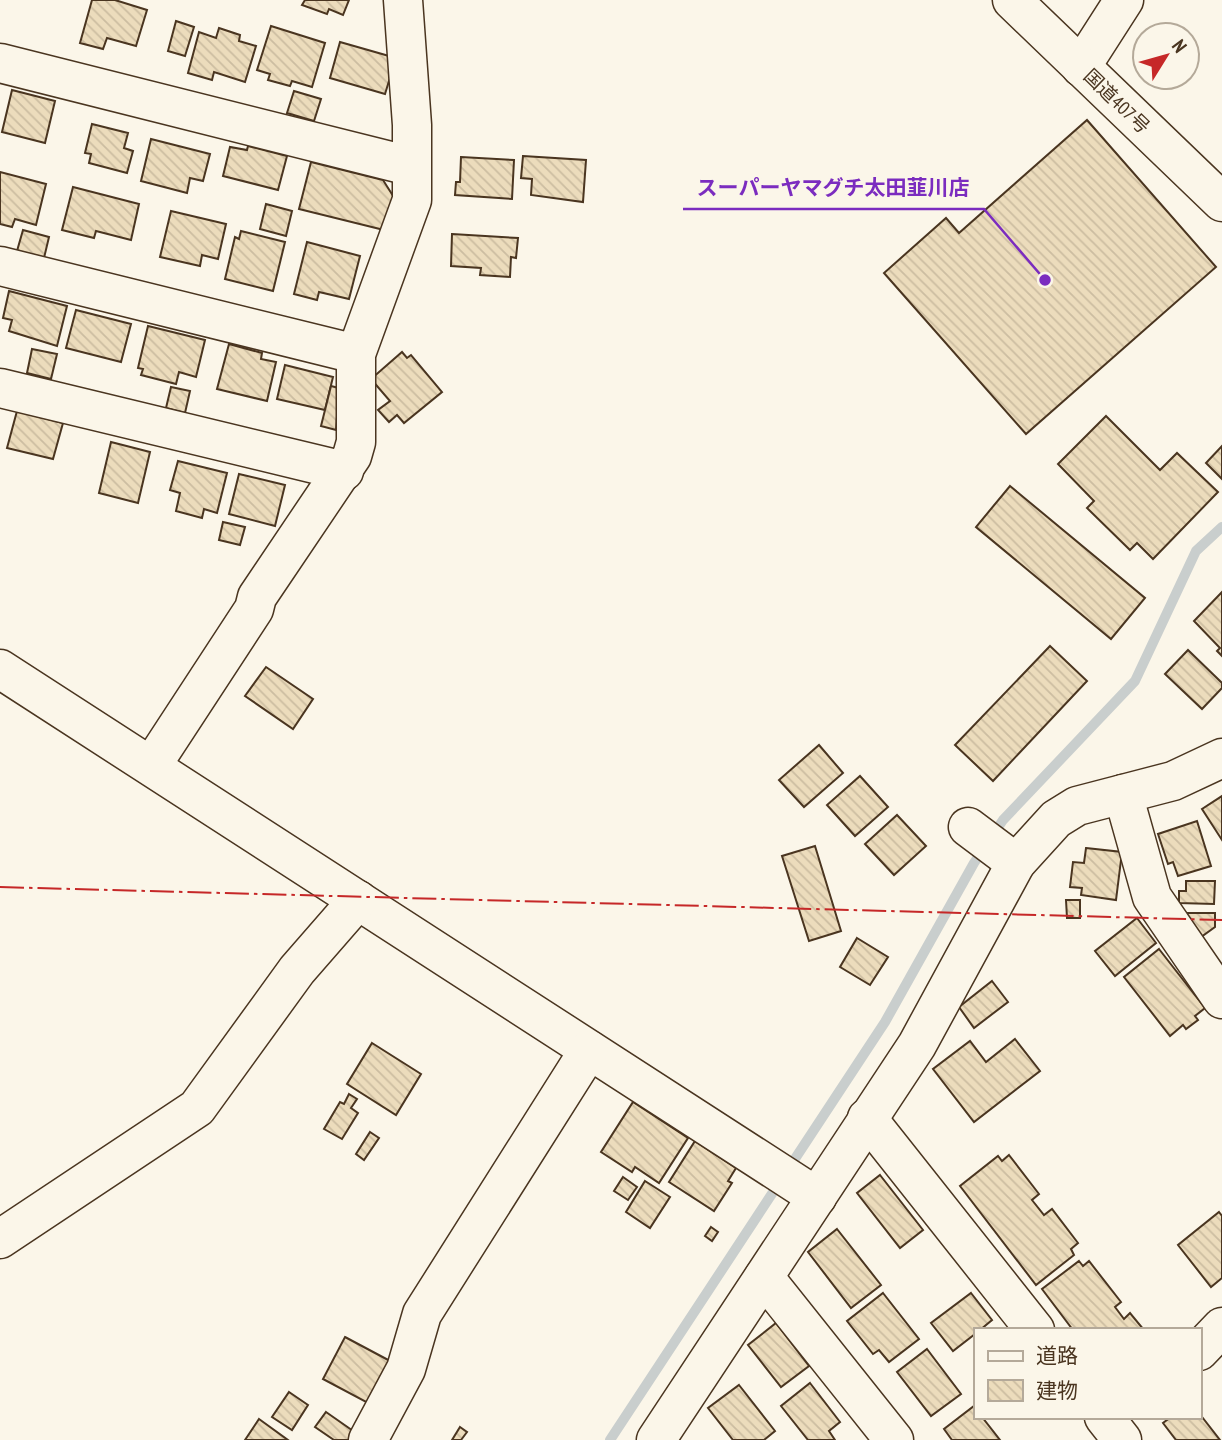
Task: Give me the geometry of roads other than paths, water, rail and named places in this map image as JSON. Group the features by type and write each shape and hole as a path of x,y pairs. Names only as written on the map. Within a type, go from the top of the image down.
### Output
{"main road":[{"path":"152,765 254,609 257,597 344,471 356,442 356,354 412,200 411,113 403,0"},
{"name":"国道407号","path":"1012,0 1222,202"},
{"path":"1081,67 1124,0"},
{"path":"0,63 410,166"},
{"path":"0,266 356,354"},
{"path":"0,388 344,471"},
{"path":"0,669 811,1193"},
{"path":"664,1436 764,1277 811,1193 917,1045 1011,859 1056,819 1077,806 1173,781 1222,758"},
{"path":"1124,794 1152,897 1222,999"},
{"path":"968,827 1011,859"},
{"path":"0,1239 197,1108 297,970 358,900"},
{"path":"368,1440 406,1369 422,1314 589,1050"},
{"path":"867,1118 1033,1328"},
{"path":"764,1277 894,1440"},
{"path":"1201,1348 1222,1327"}],"waterway":[{"path":"610,1440 885,1022 974,863 1003,820 1135,681 1196,551 1222,527"}],"place":[{"name":"スーパーヤマグチ太田韮川店","path":"1045,280"}]}
